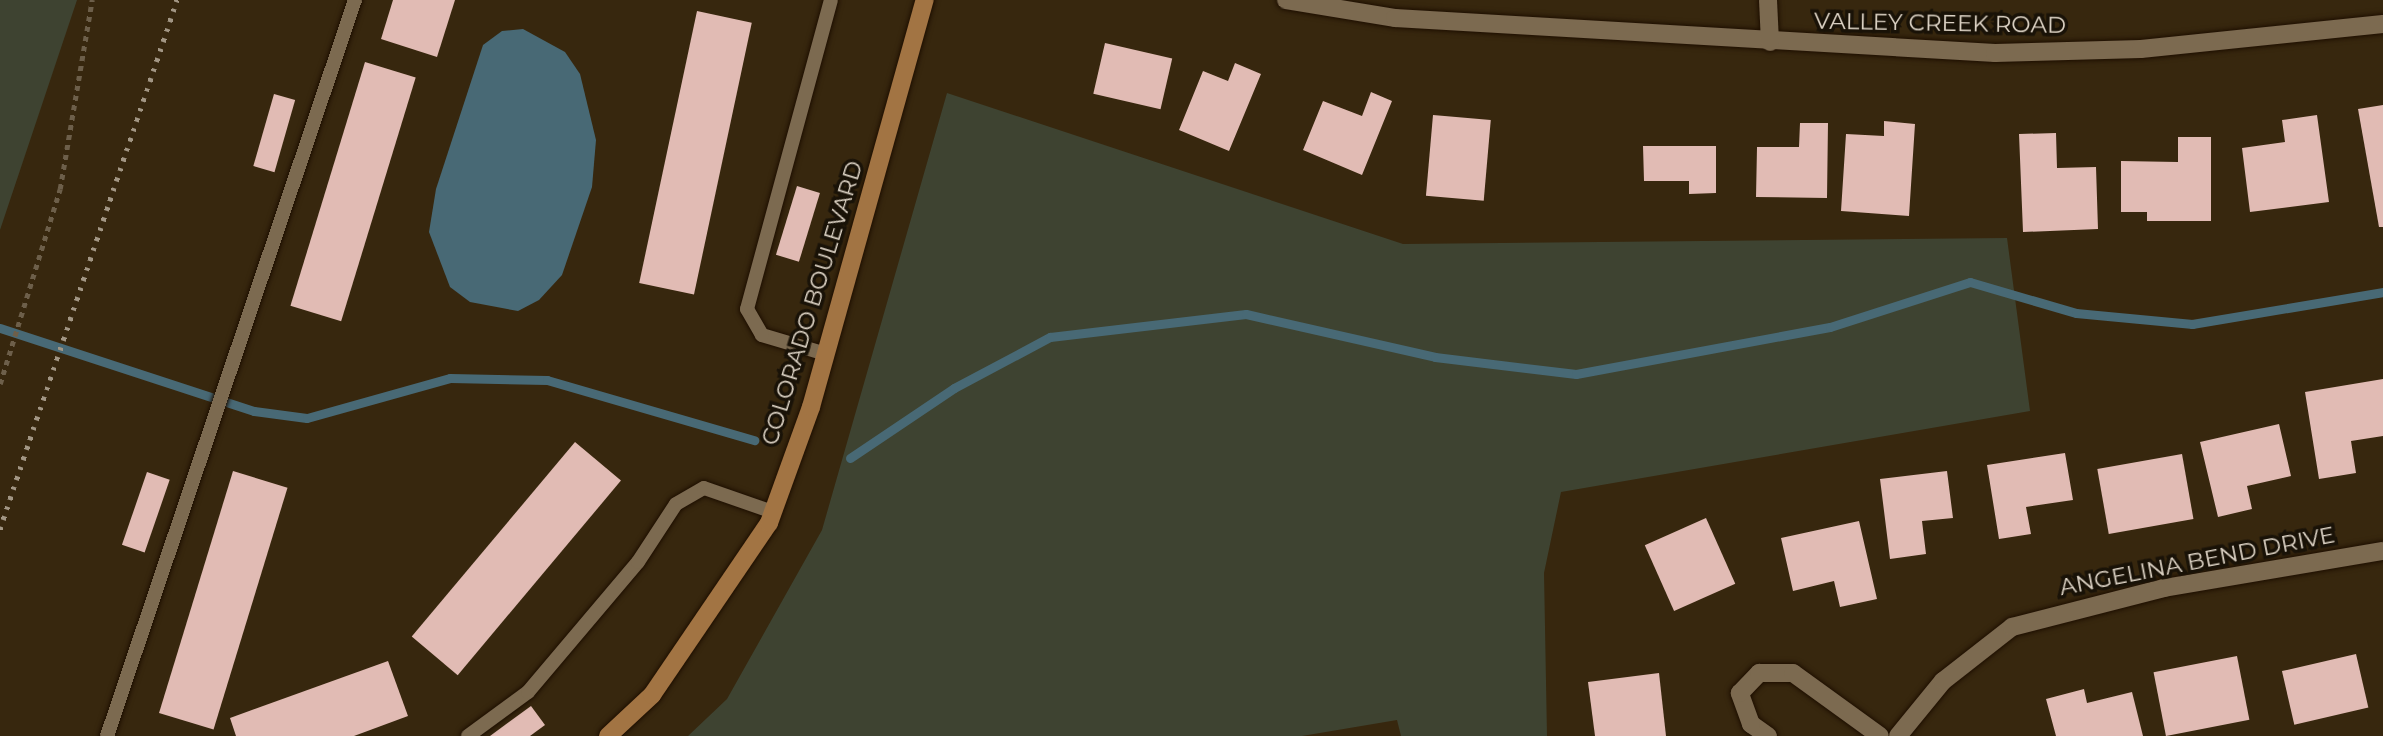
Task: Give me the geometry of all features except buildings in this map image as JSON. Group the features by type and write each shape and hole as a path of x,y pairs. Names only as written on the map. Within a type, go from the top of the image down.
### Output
{"main road":[{"name":"COLORADO BOULEVARD","path":"608,736 652,695 773,512 826,354 925,0"}],"street":[{"name":"VALLEY CREEK ROAD","path":"1286,0 1395,18 1770,41 2074,51 2383,24"},
{"path":"1768,0 1770,41"},
{"name":"ANGELINA BEND DRIVE","path":"1898,736 1943,681 2012,627 2164,588 2383,551"},
{"path":"1768,736 1751,724 1740,693 1759,673 1793,673 1880,736"}],"lane":[{"path":"107,736 355,0"},
{"path":"826,354 762,334 747,309 831,0"},
{"path":"468,736 528,692 638,562 676,504 704,488 773,512"}],"path":[{"path":"1,382 42,263 76,124 92,0"}],"green space":[{"path":"0,0 77,0 0,230"},
{"path":"947,93 1403,244 2007,238 2030,411 1561,492 1544,573 1547,736 1401,736 1397,720 1302,736 688,736 727,699 822,530"}],"water":[{"path":"523,29 565,52 580,74 596,140 592,187 562,275 539,300 518,311 470,302 450,287 429,232 436,189 483,45 502,31"}],"waterway":[{"path":"850,458 954,388 1050,337 1246,314 1435,357 1576,374 1830,327 1970,282 2076,313 2192,324 2383,292"},
{"path":"0,328 254,411 307,418 450,378 547,380 754,440"}],"railway":[{"path":"0,529 177,0"}]}
